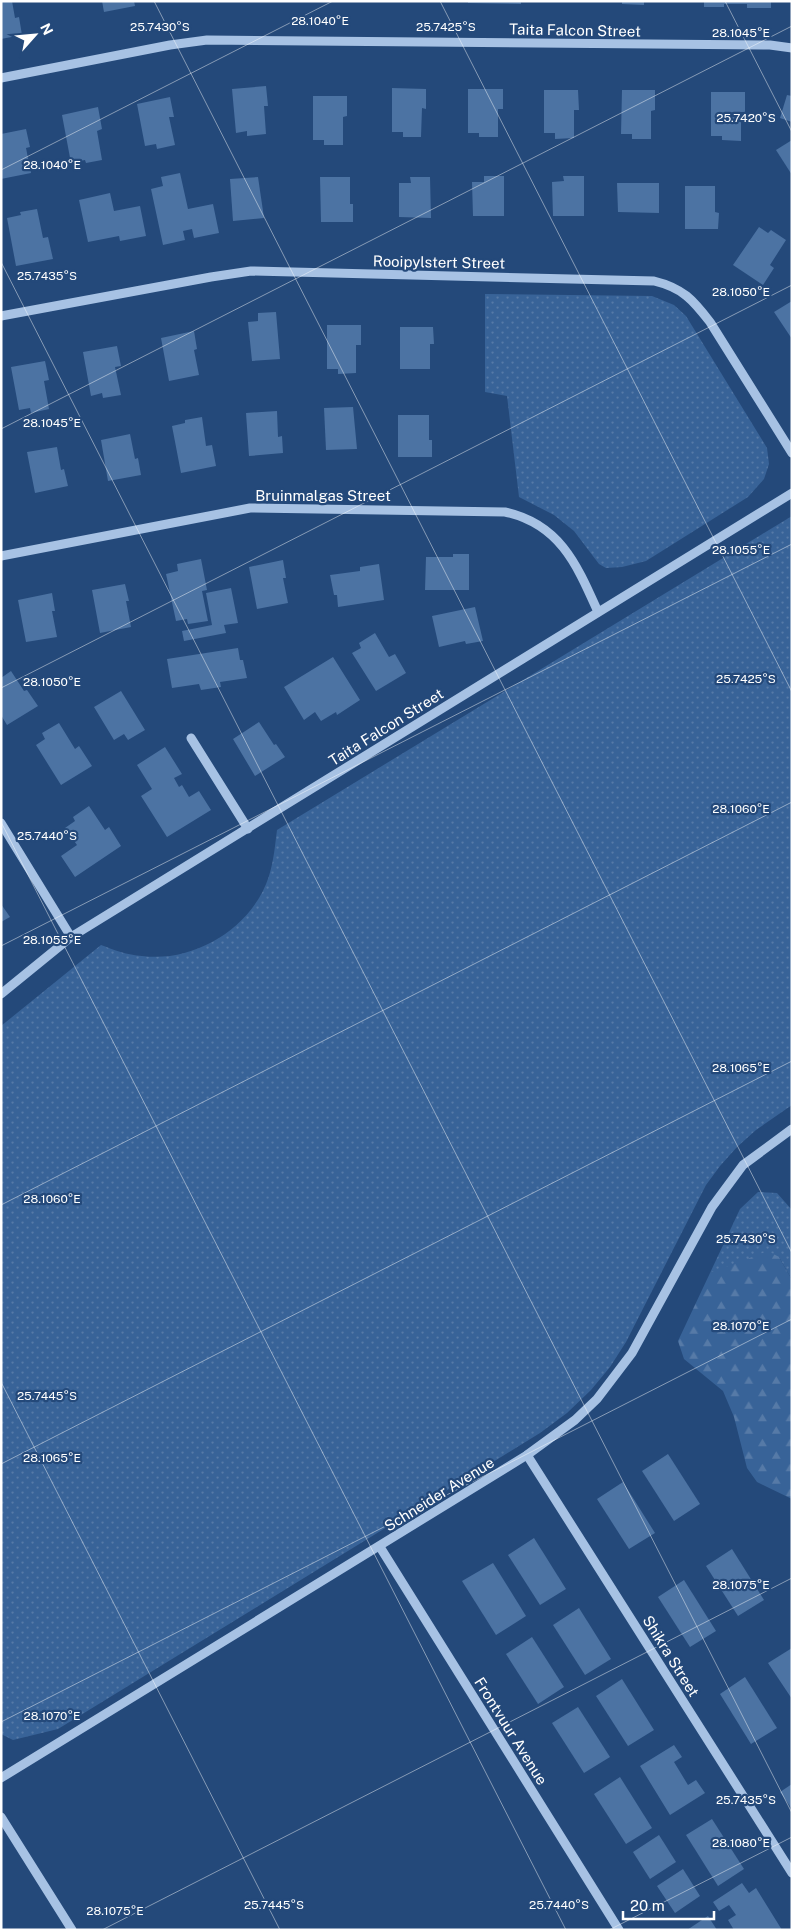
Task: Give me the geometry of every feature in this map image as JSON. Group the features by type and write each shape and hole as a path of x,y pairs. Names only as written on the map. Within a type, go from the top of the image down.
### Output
{"street":[{"name":"Taita Falcon Street","path":"1,78 170,45 207,40 770,45 792,48"},
{"name":"Rooipylstert Street","path":"1,316 250,271 654,281 677,288 689,296 698,307 710,322 792,453"},
{"name":"Taita Falcon Street","path":"1,994 71,937 792,493"},
{"name":"Bruinmalgas Street","path":"1,556 250,508 505,512 536,522 560,543 572,558 598,612"},
{"path":"191,738 248,829"},
{"path":"1,822 71,937"},
{"name":"Schneider Avenue","path":"1,1778 528,1455 574,1420 597,1399 632,1353 712,1207 743,1166 792,1129"},
{"name":"Shikra Street","path":"528,1455 792,1872"},
{"name":"Frontvuur Avenue","path":"380,1546 619,1930"},
{"path":"1,1817 72,1930"}],"green space":[{"path":"485,294 652,296 674,305 686,316 767,448 769,464 764,479 748,497 646,561 622,567 606,568 599,564 574,531 554,515 519,497 507,396 485,392"},
{"path":"792,516 792,1105 756,1130 737,1147 706,1185 626,1342 610,1367 591,1390 567,1413 540,1433 58,1729 13,1740 1,1734 1,1026 101,945 131,955 162,957 182,954 219,938 236,926 250,911 261,894 271,870 277,830"},
{"path":"758,1192 777,1193 792,1210 792,1280 779,1257 710,1273 740,1209"},
{"path":"768,1251 779,1257 792,1280 792,1499 757,1482 747,1468 734,1417 723,1391 684,1359 678,1341 710,1273"}],"building":[{"path":"1,1 12,1 15,18 19,17 22,35 1,39"},
{"path":"102,1 134,1 135,6 104,12"},
{"path":"468,1 521,1 521,4 468,3"},
{"path":"622,1 644,1 644,5 622,4"},
{"path":"704,1 771,1 771,8 747,8 747,4 724,4 724,7 704,7"},
{"path":"266,86 268,106 264,106 266,134 247,136 247,131 236,133 232,89"},
{"path":"392,88 426,89 426,109 422,108 421,137 403,137 403,132 392,132"},
{"path":"468,89 503,89 503,109 498,109 498,137 479,137 479,133 468,133"},
{"path":"544,90 578,90 579,110 574,110 574,138 555,139 555,133 544,133"},
{"path":"622,90 655,90 655,110 651,111 651,139 632,139 632,134 621,134"},
{"path":"711,92 745,92 745,112 741,112 741,141 722,140 722,136 711,136"},
{"path":"787,95 792,96 792,122 780,118"},
{"path":"313,96 347,96 347,116 343,117 343,145 324,145 324,140 313,140"},
{"path":"170,97 174,117 169,117 175,145 157,149 156,144 145,146 137,104"},
{"path":"98,107 102,129 97,131 102,160 86,163 85,160 71,163 62,115"},
{"path":"26,129 30,147 26,148 31,173 1,179 1,134"},
{"path":"792,140 792,175 776,150"},
{"path":"180,173 188,209 213,204 219,233 194,238 192,229 183,231 185,240 163,245 151,189 163,186 161,177"},
{"path":"484,176 504,176 504,216 473,216 472,182 484,182"},
{"path":"563,176 584,176 584,216 553,216 552,182 564,181"},
{"path":"258,177 264,218 233,221 230,179"},
{"path":"320,177 350,177 350,204 353,204 353,222 321,222"},
{"path":"410,177 430,177 431,218 399,217 399,183 411,183"},
{"path":"617,183 659,183 659,213 618,212"},
{"path":"685,186 715,186 715,212 719,213 718,229 685,229"},
{"path":"110,193 114,211 140,206 146,236 120,241 119,236 88,242 79,200"},
{"path":"37,209 43,238 48,237 53,259 16,266 7,218 21,215 20,212"},
{"path":"759,227 768,233 771,230 786,240 770,265 774,268 763,285 733,265"},
{"path":"792,301 792,339 774,312"},
{"path":"276,312 280,359 252,361 248,322 258,321 258,313"},
{"path":"327,325 361,325 361,345 356,345 356,373 338,374 338,369 327,369"},
{"path":"400,327 433,327 434,344 430,344 430,369 400,369"},
{"path":"194,331 197,349 194,350 199,375 169,381 161,338"},
{"path":"117,346 121,366 115,367 121,395 103,398 102,393 91,396 83,352"},
{"path":"45,361 49,380 44,381 49,409 31,413 30,408 19,410 11,367"},
{"path":"353,407 357,449 326,450 324,408"},
{"path":"277,411 278,437 282,436 283,453 249,456 246,413"},
{"path":"398,415 429,415 429,440 432,440 432,457 398,457"},
{"path":"202,417 206,446 212,445 216,466 181,473 172,426 185,423 185,420"},
{"path":"130,434 135,459 138,458 141,475 108,481 101,440"},
{"path":"57,447 61,470 64,469 68,486 35,493 27,452"},
{"path":"453,554 469,554 469,590 425,590 426,557 453,557"},
{"path":"201,559 207,590 202,591 208,621 188,624 187,619 176,621 166,574 178,571 177,564"},
{"path":"283,560 286,578 283,578 288,603 257,609 249,567"},
{"path":"379,564 384,600 338,607 337,595 334,595 330,575 360,571 360,567"},
{"path":"125,584 129,601 126,601 131,627 100,633 92,590"},
{"path":"231,588 238,623 224,625 226,633 184,641 182,631 212,625 206,593"},
{"path":"52,593 55,611 52,611 57,637 26,642 18,600"},
{"path":"475,607 483,641 466,644 465,641 439,647 432,616"},
{"path":"375,633 389,657 395,654 406,673 376,691 352,653 361,648 359,643"},
{"path":"238,648 240,660 243,660 247,678 220,682 221,687 201,690 199,684 172,688 167,659"},
{"path":"333,657 360,700 337,715 336,712 321,721 315,712 304,720 284,687"},
{"path":"11,671 24,691 27,690 38,706 7,725 1,715 1,678"},
{"path":"121,691 145,730 128,740 124,734 114,740 94,707"},
{"path":"259,722 274,745 276,744 285,757 255,776 233,739"},
{"path":"59,723 75,749 79,746 92,766 61,785 36,745 45,739 42,733"},
{"path":"165,747 182,774 174,778 179,787 182,785 189,797 199,791 211,810 167,837 141,796 152,789 137,765"},
{"path":"89,806 105,830 109,827 121,846 75,877 61,856 77,845 65,828 75,821 73,817"},
{"path":"1,904 10,917 1,922"},
{"path":"668,1454 700,1504 674,1521 642,1471"},
{"path":"623,1482 655,1533 629,1549 597,1499"},
{"path":"534,1538 566,1589 540,1605 508,1555"},
{"path":"732,1549 764,1600 738,1616 706,1566"},
{"path":"493,1563 526,1616 496,1635 462,1581"},
{"path":"684,1580 716,1631 690,1647 658,1597"},
{"path":"579,1608 611,1659 585,1675 553,1625"},
{"path":"532,1637 564,1687 538,1704 506,1654"},
{"path":"792,1648 792,1699 768,1663"},
{"path":"745,1677 777,1728 751,1744 720,1694"},
{"path":"622,1679 654,1730 628,1746 596,1696"},
{"path":"578,1707 610,1757 584,1773 552,1723"},
{"path":"674,1745 682,1757 674,1762 688,1785 696,1780 705,1793 670,1815 640,1766"},
{"path":"620,1777 652,1828 626,1844 594,1794"},
{"path":"792,1784 792,1809 780,1792"},
{"path":"712,1819 744,1869 718,1886 686,1835"},
{"path":"659,1835 676,1862 650,1879 633,1852"},
{"path":"683,1869 700,1896 675,1913 657,1886"},
{"path":"742,1883 749,1893 756,1888 782,1930 734,1930 728,1920 736,1915 729,1905 719,1911 713,1902"},
{"path":"708,1916 717,1930 687,1930"}]}
